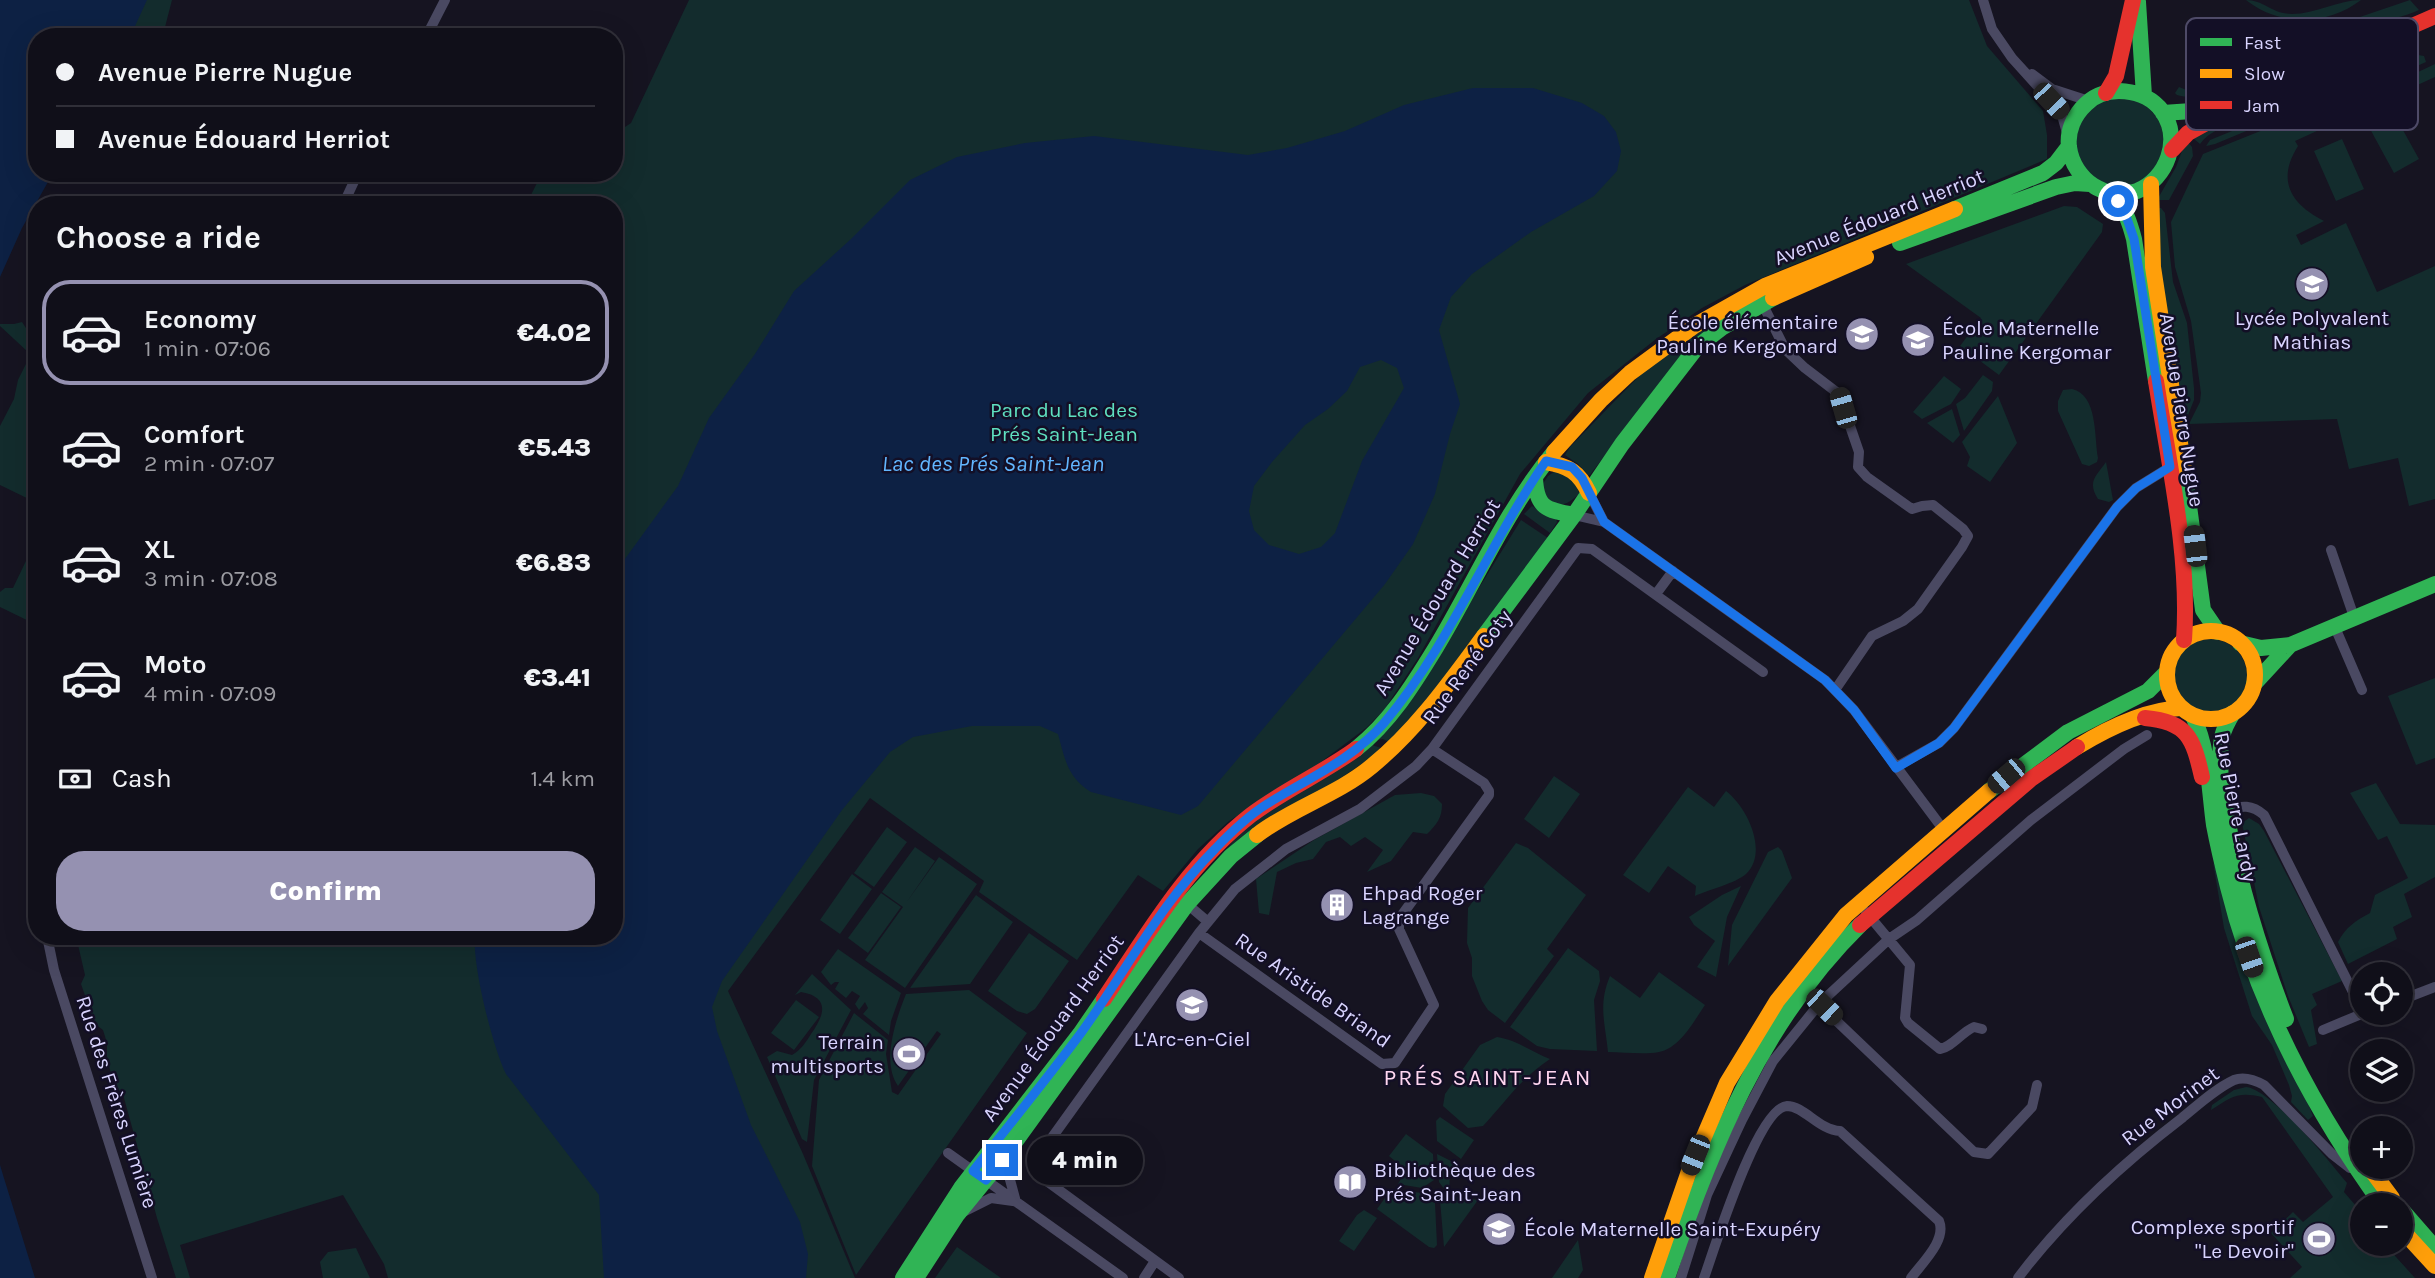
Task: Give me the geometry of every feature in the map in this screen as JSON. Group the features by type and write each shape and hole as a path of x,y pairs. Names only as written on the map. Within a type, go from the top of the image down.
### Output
{"main road":[{"path":"2106,93 2116,76 2136,0"},
{"path":"2136,0 2141,37 2140,78 2144,96"},
{"path":"2418,23 2435,16"},
{"path":"2172,150 2169,124 2163,113 2144,96 2119,91 2106,93 2089,101 2076,116 2069,142 2074,164 2090,184 2110,193 2136,192 2151,184 2165,169 2172,150 2193,130"},
{"path":"2163,113 2186,111"},
{"name":"Avenue Édouard Herriot","path":"916,1278 957,1215 979,1175 1080,1034 1161,912 1191,874 1247,818 1326,771 1383,724 1445,632 1522,495 1546,461 1592,406 1670,340 1703,318 1765,286 2043,173 2056,163 2069,142"},
{"name":"Avenue Édouard Herriot","path":"903,1278 936,1224 979,1175 1018,1138 1187,904 1231,856 1264,830 1372,766 1431,708 1574,516 1622,444 1697,347 1762,303 1879,251 2056,187 2075,183 2090,184"},
{"name":"Avenue Pierre Nugue","path":"2151,184 2153,267 2203,610 2218,632"},
{"name":"Avenue Pierre Nugue","path":"2110,193 2124,210 2134,239 2184,569 2184,640"},
{"path":"1546,461 1572,467 1590,493"},
{"path":"1535,477 1535,491 1540,506 1574,516"},
{"path":"2187,712 2169,688 2167,672 2172,654 2184,640 2194,634 2218,632 2240,643 2261,648 2290,645 2435,584"},
{"path":"2240,643 2251,657 2254,684"},
{"path":"1652,1278 1688,1174 1727,1083 1783,991 1846,915 1863,913 2047,765 2091,737 2163,709 2210,719 2233,713 2250,695 2254,684 2290,645"},
{"path":"1667,1278 1695,1193 1762,1053 1804,990 1863,913 1871,894 2006,776 2068,732 2148,691 2167,672"},
{"name":"Rue Pierre Lardy","path":"2187,712 2204,738 2217,839 2243,939 2262,993 2305,1086 2350,1149"},
{"name":"Rue Pierre Lardy","path":"2233,713 2222,738 2221,762 2226,809 2262,959 2288,1026 2350,1144"},
{"path":"2135,718 2168,721 2184,730 2194,742 2217,839"},
{"name":"Rue Pierre Lardy","path":"2374,1179 2386,1193"},
{"name":"Rue Pierre Lardy","path":"2413,1223 2435,1248"},
{"path":"2413,1242 2435,1266"}],"street":[{"path":"431,28 445,0"},
{"path":"1983,0 1992,29 2012,58 2061,112 2069,142"},
{"path":"2012,58 2052,89 2089,101"},
{"path":"1762,303 1785,349 1839,394 1858,452 1858,467 1867,477 1912,509 1933,505 1968,536 1918,609 1903,621 1872,636 1835,690"},
{"path":"1896,768 1939,743 1954,728 2117,507 2136,488 2170,467"},
{"path":"1590,493 1604,522"},
{"path":"1574,516 1604,522 1804,664 1835,690 1854,710 1943,830"},
{"name":"Rue René Coty","path":"1155,1261 1048,1182 1036,1165 1038,1157 1207,921 1234,889 1286,849 1360,810 1416,766 1432,749 1578,548 1592,549 1763,672"},
{"path":"2331,550 2354,617"},
{"path":"1656,594 1673,571"},
{"path":"2334,625 2362,690"},
{"path":"1681,1278 1707,1195 1742,1120 1773,1061 1820,1003 1889,939 1917,920 2031,820 2124,749 2147,735"},
{"name":"Rue Aristide Briand","path":"1199,933 1382,1065 1395,1063 1434,1004 1399,929 1399,919 1484,802 1489,791 1484,783 1432,749"},
{"path":"2226,809 2246,805 2264,815 2350,986"},
{"path":"1187,904 1207,921"},
{"path":"1863,913 1910,965 1905,1018 1908,1023 1940,1049 1945,1049 1974,1027 1982,1029"},
{"name":"Rue des Frères Lumière","path":"49,945 54,970 152,1278"},
{"path":"2413,996 2435,988"},
{"path":"1804,990 1973,1152 1988,1154 2032,1107 2037,1085"},
{"path":"2323,1031 2350,1018"},
{"name":"Rue Morinet","path":"2018,1278 2033,1258 2104,1184 2179,1120 2235,1079 2253,1080 2264,1085 2332,1154 2350,1162"},
{"path":"1704,1278 1740,1175 1771,1116 1780,1108 1788,1106 1826,1129 1840,1131 1939,1221 1942,1227 1939,1239 1911,1278"},
{"name":"Avenue Édouard Herriot","path":"1016,1202 1009,1176 1018,1138"},
{"path":"948,1153 1123,1278"},
{"path":"957,1215 991,1198 1016,1202"},
{"path":"1144,1278 1155,1261 1179,1278"}],"green space":[{"path":"144,0 172,0 164,28 133,28"},
{"name":"Parc du Lac des Prés Saint-Jean","path":"689,0 1969,0 1987,46 2043,111 2047,159 1745,285 1702,308 1656,339 1588,393 1520,474 1418,658 1384,710 1366,728 1313,768 1229,821 1198,849 1163,891 1138,875 1077,960 979,892 984,881 870,798 728,991 803,1154 855,1278 388,1278 384,1264 343,1195 180,1245 190,1278 176,1278 124,1098 112,1078 103,1030 95,1024 81,984 85,975 78,945 623,945 623,196 530,196 538,182 623,182 623,128 631,123"},
{"path":"2246,0 2292,14 2361,0 2348,9 2322,18 2284,18 2259,9"},
{"path":"2410,0 2419,10 2394,18 2357,18"},
{"path":"2418,55 2424,56 2426,62 2418,66"},
{"name":"Lycée Polyvalent Mathias","path":"2435,64 2435,77 2418,85 2418,72"},
{"path":"2179,87 2186,90 2186,97 2175,93"},
{"path":"2120,98 2137,102 2151,111 2160,125 2164,142 2160,159 2151,173 2137,182 2120,186 2103,182 2089,173 2080,159 2076,142 2080,125 2089,111 2103,102"},
{"path":"2204,130 2217,130 2200,144 2193,138"},
{"path":"2234,130 2249,130 2206,146 2210,140"},
{"name":"Lycée Polyvalent Mathias","path":"2263,130 2319,130 2295,141 2298,146 2288,170 2290,190 2295,199 2324,221 2296,235 2301,245 2346,223 2377,292 2435,266 2435,499 2409,506 2398,458 2349,469 2337,419 2189,424 2200,402 2201,393 2191,321 2175,267 2171,222 2203,154"},
{"path":"2371,130 2403,130 2419,159 2394,173"},
{"path":"2342,139 2364,189 2336,201 2314,151"},
{"path":"2186,140 2192,147 2193,156 2169,200 2157,200 2176,167"},
{"path":"2064,206 2077,207 2103,224 2102,232 1999,375 1960,346 1981,318 1906,264"},
{"path":"2156,208 2161,208 2165,213 2173,282 2187,323 2194,400 2186,420 2194,477 2159,267"},
{"path":"1732,309 1686,350 1589,476 1565,455 1645,370 1677,342"},
{"path":"22,322 28,331 28,352 0,326"},
{"path":"28,360 28,499 0,485 0,426 14,399 18,380"},
{"path":"1983,375 1993,382 1992,391 1964,431 1956,404 1965,398"},
{"path":"1944,376 1961,389 1951,404 1922,419 1913,412"},
{"path":"2072,389 2086,399 2091,408 2098,458 2097,462 2089,466 2082,464 2058,411 2058,401 2063,390"},
{"path":"1998,396 2017,443 1990,482 1967,466 1970,457 1962,442"},
{"path":"1952,409 1960,435 1953,443 1927,423"},
{"path":"2106,462 2113,500 2109,502 2098,499 2093,488 2096,475"},
{"path":"1555,471 1568,472 1578,482 1579,494 1566,503 1558,504 1544,498 1542,485"},
{"path":"1532,506 1556,519 1557,522 1550,533 1524,514"},
{"path":"1521,520 1548,538 1427,703 1391,743 1383,739 1376,740 1435,659"},
{"path":"28,557 28,621 0,607 0,592 5,588 13,588"},
{"path":"2203,639 2217,639 2231,645 2241,655 2247,676 2241,697 2231,707 2217,713 2203,713 2189,707 2179,697 2173,683 2173,669 2179,655 2189,645"},
{"path":"2435,678 2435,758 2416,765 2388,696"},
{"path":"1366,743 1384,749 1218,860 1247,824"},
{"path":"1554,776 1580,794 1549,838 1524,819"},
{"path":"2376,783 2400,824 2435,825 2435,877 2404,894 2412,917 2393,927 2397,939 2348,964 2338,942 2344,932 2370,913 2375,895 2408,878 2387,836 2378,840 2350,793"},
{"path":"1688,787 1714,807 1726,791 1734,798 1748,818 1752,830 1756,854 1753,865 1741,877 1695,896 1696,886 1668,866 1649,893 1623,875"},
{"path":"1421,793 1434,796 1442,804 1440,817 1427,834 1413,832 1391,861 1367,872 1383,850 1365,837 1351,846 1340,837 1326,842 1313,859 1277,872 1269,915 1259,913 1256,879 1314,840 1395,795"},
{"path":"2249,818 2264,831 2342,981 2312,994 2317,1005 2311,1010 2317,1044 2309,1047 2288,996 2259,907 2242,823"},
{"path":"887,827 907,842 874,887 854,873"},
{"path":"1516,843 1528,848 1586,895 1547,949 1554,956 1505,1023 1488,1010 1472,976 1472,958 1467,943 1468,908"},
{"path":"915,847 935,861 906,903 939,857 977,884 905,988 865,960 903,907 882,892"},
{"path":"1778,847 1792,878 1728,966 1732,925 1768,852"},
{"path":"2213,862 2313,1116 2308,1120 2291,1102 2289,1085 2272,1045 2252,1016 2224,928"},
{"path":"852,874 872,889 840,934 820,920"},
{"path":"1741,886 1727,917 1716,977 1697,967 1715,941 1694,925 1689,917"},
{"path":"881,893 901,907 868,953 848,938"},
{"path":"976,895 1013,922 970,984 910,988"},
{"path":"1029,933 1069,961 1035,1009 1027,1014 1017,1011 988,991"},
{"path":"1568,948 1599,971 1600,981 1594,1000 1597,1051 1537,1046 1510,1027"},
{"path":"838,949 901,993 889,1035 863,1014 868,1008 865,1002 859,1010 855,1004 860,996 852,991 846,998 835,989 839,982 831,985 821,972"},
{"path":"1659,972 1705,1005 1686,1033 1667,1049 1647,1053 1608,1052 1603,1005 1610,976 1640,998"},
{"path":"812,974 851,1010 814,1080 807,1142 802,1139 767,1057 777,1051 792,1055 803,1046 816,1027 821,1014 821,1003 811,995 801,992 795,995"},
{"path":"969,990 1027,1033 856,1275 812,1166 819,1080 854,1013 888,1040 886,1054 892,1092 898,1095 941,1034 937,1031 898,1086 893,1076 890,1053 906,994"},
{"path":"796,1000 819,1017 794,1050 771,1033"},
{"path":"1497,1037 1518,1043 1550,1059 1522,1082 1483,1126 1468,1128 1443,1106 1445,1094 1480,1045"},
{"name":"Complexe sportif \"Le Devoir\"","path":"2246,1087 2270,1100 2314,1143 2347,1183 2344,1192 2350,1199 2350,1256 2395,1256 2415,1278 2290,1278 2302,1267 2271,1233 2293,1212 2303,1222 2333,1197 2262,1097 2235,1096 2211,1110 2212,1105 2234,1090"},
{"path":"1440,1117 1474,1140 1461,1159 1437,1141 1436,1121"},
{"path":"1406,1134 1433,1154 1434,1180 1422,1188 1398,1184 1406,1170 1389,1156"},
{"path":"1437,1154 1455,1163 1450,1175 1449,1191 1439,1182"},
{"path":"1390,1191 1423,1193 1425,1199 1435,1203 1437,1245 1434,1248 1377,1209"},
{"path":"1444,1195 1478,1200 1444,1247 1440,1200"},
{"path":"1364,1210 1377,1218 1354,1251 1339,1241 1357,1215"},
{"path":"1578,1240 1583,1270 1578,1278 1552,1278"},
{"path":"957,1247 1001,1278 935,1278"},
{"path":"356,1248 370,1278 323,1278 320,1262 328,1252"}],"water":[{"path":"0,0 147,0 134,28 28,28 28,182 48,182 40,196 28,196 28,217 0,277"},
{"name":"Lac des Prés Saint-Jean","path":"1473,88 1533,88 1582,103 1604,116 1616,132 1621,151 1617,171 1594,196 1531,232 1472,274 1451,297 1439,330 1460,404 1435,494 1413,544 1385,584 1198,806 1181,815 1091,792 1072,774 1058,734 1040,726 972,726 913,737 890,752 842,810 722,981 712,1007 717,1031 751,1125 800,1222 808,1254 806,1278 604,1278 599,1195 506,1074 484,1006 475,945 623,945 623,562 678,486 709,418 755,354 794,291 910,180 957,157 1025,143 1094,136 1248,155 1287,148 1345,131 1404,105","holes":["1381,360 1397,368 1404,388 1362,461 1335,533 1321,547 1299,554 1269,545 1254,530 1249,511 1254,486 1272,462 1305,425 1347,391 1360,367"]},
{"path":"0,1165 3,1175 35,1278 0,1278"}],"traffic: fast":[{"path":"2138,2 2144,96"},
{"path":"2110,193 2134,192 2148,185 2163,168 2168,157 2171,145 2168,122 2155,103 2136,93 2104,93 2086,104 2072,124 2069,147 2074,164 2081,174 2089,183 2113,196 2129,222 2156,381"},
{"path":"2163,113 2186,111"},
{"path":"1955,209 2043,173 2056,163 2069,146"},
{"path":"1900,243 2056,187 2075,183 2090,184"},
{"path":"1484,636 1574,515 1622,444 1697,347 1723,327 1773,298"},
{"path":"1356,749 1390,715 1427,663 1520,498 1554,452"},
{"path":"2184,469 2203,610 2218,632"},
{"path":"1535,477 1538,495 1544,506 1574,515"},
{"path":"2254,684 2290,645 2435,584"},
{"path":"2240,643 2261,648 2290,645"},
{"path":"1989,791 2068,732 2148,691 2167,672"},
{"path":"2233,713 2224,731 2221,748 2220,771 2225,806 2246,901 2286,1019"},
{"path":"2193,716 2205,756 2214,825 2224,872 2255,973 2271,1014 2311,1093 2333,1132 2374,1193"},
{"path":"916,1278 957,1215 1002,1160 1187,904 1231,856 1257,835"},
{"path":"1667,1278 1721,1135 1767,1045 1825,962 1860,925"},
{"path":"903,1278 961,1188 1104,999"},
{"path":"2413,1223 2435,1248"}],"traffic: slow":[{"path":"2151,184 2153,267 2184,469"},
{"path":"1554,452 1601,400 1630,373 1694,326 1765,286 1955,209"},
{"path":"1773,298 1866,257"},
{"path":"1546,462 1572,471 1589,493"},
{"path":"2211,631 2228,635 2242,644 2251,658 2255,675 2251,692 2242,706 2228,715 2211,719 2194,715 2180,706 2171,692 2167,675 2171,658 2180,644 2194,635 2211,631"},
{"path":"1257,835 1358,776 1388,752 1432,704 1484,636"},
{"path":"2077,747 2127,721 2154,712 2181,708"},
{"path":"1652,1278 1688,1174 1727,1083 1777,1001 1846,915 1989,791"},
{"path":"2378,1179 2388,1193"},
{"path":"2413,1242 2435,1266"}],"traffic: jam":[{"path":"2106,93 2116,76 2133,0"},
{"path":"2418,23 2435,16"},
{"path":"2172,150 2193,130"},
{"path":"2156,381 2181,543 2184,640"},
{"path":"2145,718 2171,723 2186,734 2195,752 2202,777"},
{"path":"1860,925 2031,779 2077,747"},
{"path":"1104,999 1170,901 1228,835 1264,806 1356,749"}],"place":[{"name":"Lycée Polyvalent Mathias","path":"2312,284"},
{"name":"École élémentaire Pauline Kergomard","path":"1862,334"},
{"name":"École Maternelle Pauline Kergomar","path":"1918,340"},
{"name":"Ehpad Roger Lagrange","path":"1337,905"},
{"name":"L'Arc-en-Ciel","path":"1192,1005"},
{"name":"Terrain multisports","path":"909,1054"},
{"name":"Bibliothèque des Prés Saint-Jean","path":"1350,1182"},
{"name":"École Maternelle Saint-Exupéry","path":"1499,1229"},
{"name":"Complexe sportif \"Le Devoir\"","path":"2319,1239"}],"district":[{"name":"PRÉS SAINT-JEAN","path":"1488,1077"}],"route":[{"path":"1002,1160 986,1180 973,1171 1080,1034 1161,912 1191,874 1247,818 1326,771 1383,724 1445,632 1522,495 1546,461 1567,465 1578,472 1604,522 1825,680 1854,710 1896,768 1939,743 1978,698 2117,507 2136,488 2170,467 2134,239 2118,201"}]}
